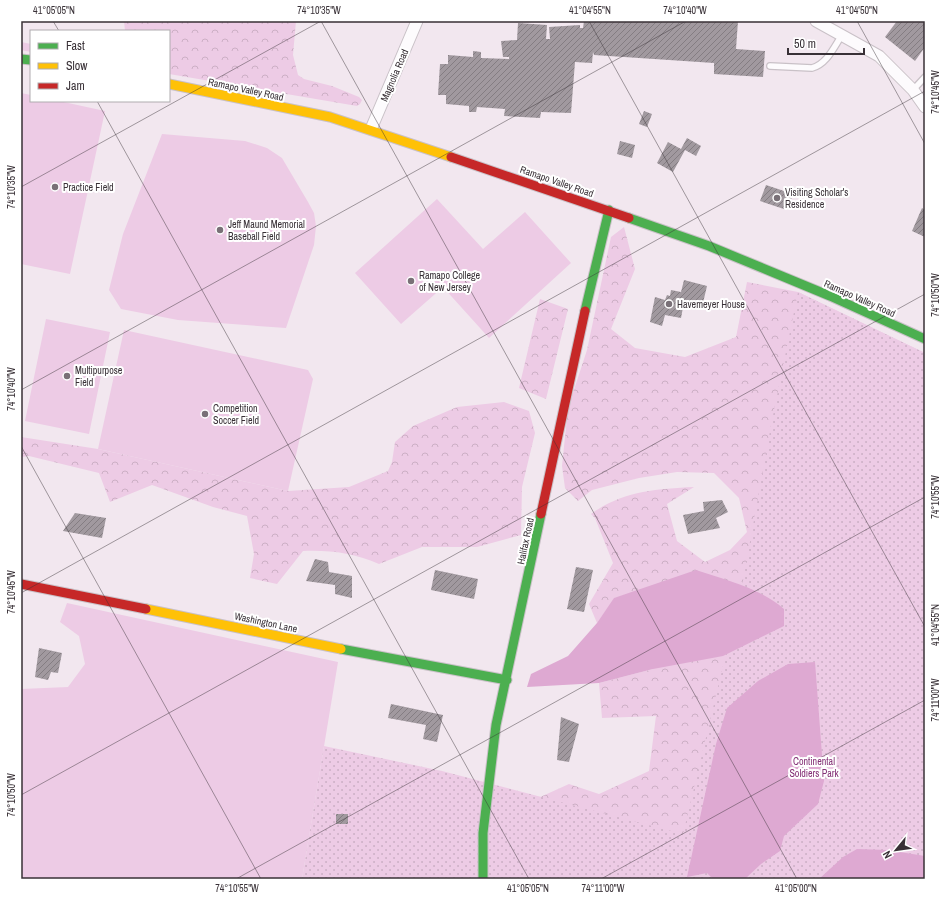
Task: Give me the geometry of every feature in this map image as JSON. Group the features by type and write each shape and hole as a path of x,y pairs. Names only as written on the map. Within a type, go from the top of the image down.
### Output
{"street":[{"name":"Magnolia Road","path":"371,128 417,21"},
{"path":"816,21 879,56 913,90 925,107"},
{"name":"Ramapo Valley Road","path":"170,84 330,117 371,128 609,210 728,253 830,296 925,339"},
{"name":"Halifax Road","path":"483,879 483,833 496,725 507,680 572,363 609,210"},
{"name":"Washington Lane","path":"21,584 181,615 374,656 507,680"}],"lane":[{"path":"770,66 812,68 818,66 825,60 842,35"},
{"path":"913,90 925,77"}],"green space":[{"path":"124,21 296,21 293,55 298,75 304,79 332,86 359,97 362,100 357,106 170,74 170,30 125,30"},
{"path":"21,42 30,44 30,52 21,50"},
{"name":"Practice Field","path":"21,93 30,95 30,102 64,102 105,111 70,274 21,264"},
{"name":"Jeff Maund Memorial Baseball Field","path":"162,134 245,141 267,148 282,158 314,213 316,226 314,245 286,328 178,320 121,309 109,290 123,234"},
{"path":"437,199 483,249 525,212 571,263 489,338 443,287 401,324 355,273"},
{"path":"624,227 635,269 611,329 635,348 685,357 736,337 747,282 798,292 925,353 687,877 492,879 527,803 569,784 599,794 649,771 656,716 602,718 599,683 653,669 650,587 615,598 597,623 589,604 613,563 595,518 591,514 615,500 627,496 653,490 694,487 667,504 677,541 705,562 730,550 747,532 739,498 714,473 677,472 639,478 592,490 578,501 565,488 562,466 568,408 587,350 611,237"},
{"name":"Continental Soldiers Park","path":"798,292 925,353 925,879 302,879 324,746 442,771 683,834 742,586 771,425"},
{"path":"540,299 568,309 546,399 519,388"},
{"name":"Multipurpose Field","path":"46,319 110,332 89,434 25,421"},
{"name":"Competition Soccer Field","path":"124,330 308,370 313,379 288,491 98,449"},
{"path":"504,402 529,411 535,433 522,487 521,535 477,547 422,547 379,564 360,557 342,553 303,551 277,584 250,578 254,554 247,516 213,507 152,485 110,502 99,473 29,456 21,457 21,437 98,449 288,491 349,487 388,471 392,462 395,442 413,426 457,407"},
{"path":"67,603 338,662 302,879 21,879 21,689 68,687 85,664 79,636 60,622"}],"shaded area":[{"path":"696,570 742,585 775,602 784,609 784,626 723,656 653,669 599,683 527,687 531,674 568,656 597,623 614,598"},
{"path":"815,662 824,781 818,804 784,836 780,851 761,864 745,879 713,879 707,873 687,877 716,744 727,708 758,681 788,664"},
{"path":"857,849 887,850 925,856 925,879 819,879 843,857"}],"building":[{"path":"584,21 738,21 736,49 765,51 763,77 714,74 714,63 594,55 593,52 592,63 575,62 571,113 541,112 540,118 504,116 505,109 477,107 476,112 469,112 469,106 446,104 446,95 438,95 440,64 448,64 448,55 473,57 473,51 481,52 481,58 509,59 509,57 503,57 501,41 517,40 518,23 547,25 546,39 550,39 549,27 580,25 580,28 583,28"},
{"path":"897,21 925,21 925,47 915,61 885,37"},
{"path":"644,111 652,114 647,127 639,124"},
{"path":"687,138 701,146 696,156 685,150 673,172 657,163 668,142 681,149"},
{"path":"620,141 635,145 632,158 617,154"},
{"name":"Visiting Scholar's Residence","path":"766,185 793,194 787,210 760,201"},
{"path":"922,208 925,210 925,237 912,231"},
{"name":"Havemeyer House","path":"684,280 707,286 702,307 684,302 681,318 665,315 662,326 650,322 655,297 665,300 667,295 670,296 671,290 681,292"},
{"path":"722,500 728,512 716,518 720,528 688,534 683,515 704,511 703,502"},
{"path":"75,513 106,518 102,538 63,531"},
{"path":"315,559 328,562 329,572 352,576 352,598 335,594 335,585 306,581"},
{"path":"576,567 593,570 584,612 567,609"},
{"path":"435,570 478,579 474,599 431,590"},
{"path":"39,648 62,653 58,673 51,672 48,680 35,677"},
{"path":"391,704 443,715 437,742 423,739 426,725 388,718"},
{"path":"561,717 579,724 569,762 557,760"},
{"path":"336,814 348,814 348,824 336,824"}],"traffic: fast":[{"path":"21,59 30,60"},
{"path":"585,311 609,210"},
{"path":"629,218 709,246 830,296 925,339"},
{"path":"483,879 483,833 496,725 541,514"},
{"path":"341,649 507,680"}],"traffic: slow":[{"path":"170,84 330,117 451,157"},
{"path":"146,609 341,649"}],"traffic: jam":[{"path":"451,157 629,218"},
{"path":"541,514 585,311"},
{"path":"21,584 146,609"}],"place":[{"name":"Practice Field","path":"55,187"},
{"name":"Visiting Scholar's Residence","path":"777,198"},
{"name":"Jeff Maund Memorial Baseball Field","path":"220,230"},
{"name":"Ramapo College of New Jersey","path":"411,281"},
{"name":"Havemeyer House","path":"669,304"},
{"name":"Multipurpose Field","path":"67,376"},
{"name":"Competition Soccer Field","path":"205,414"}]}
